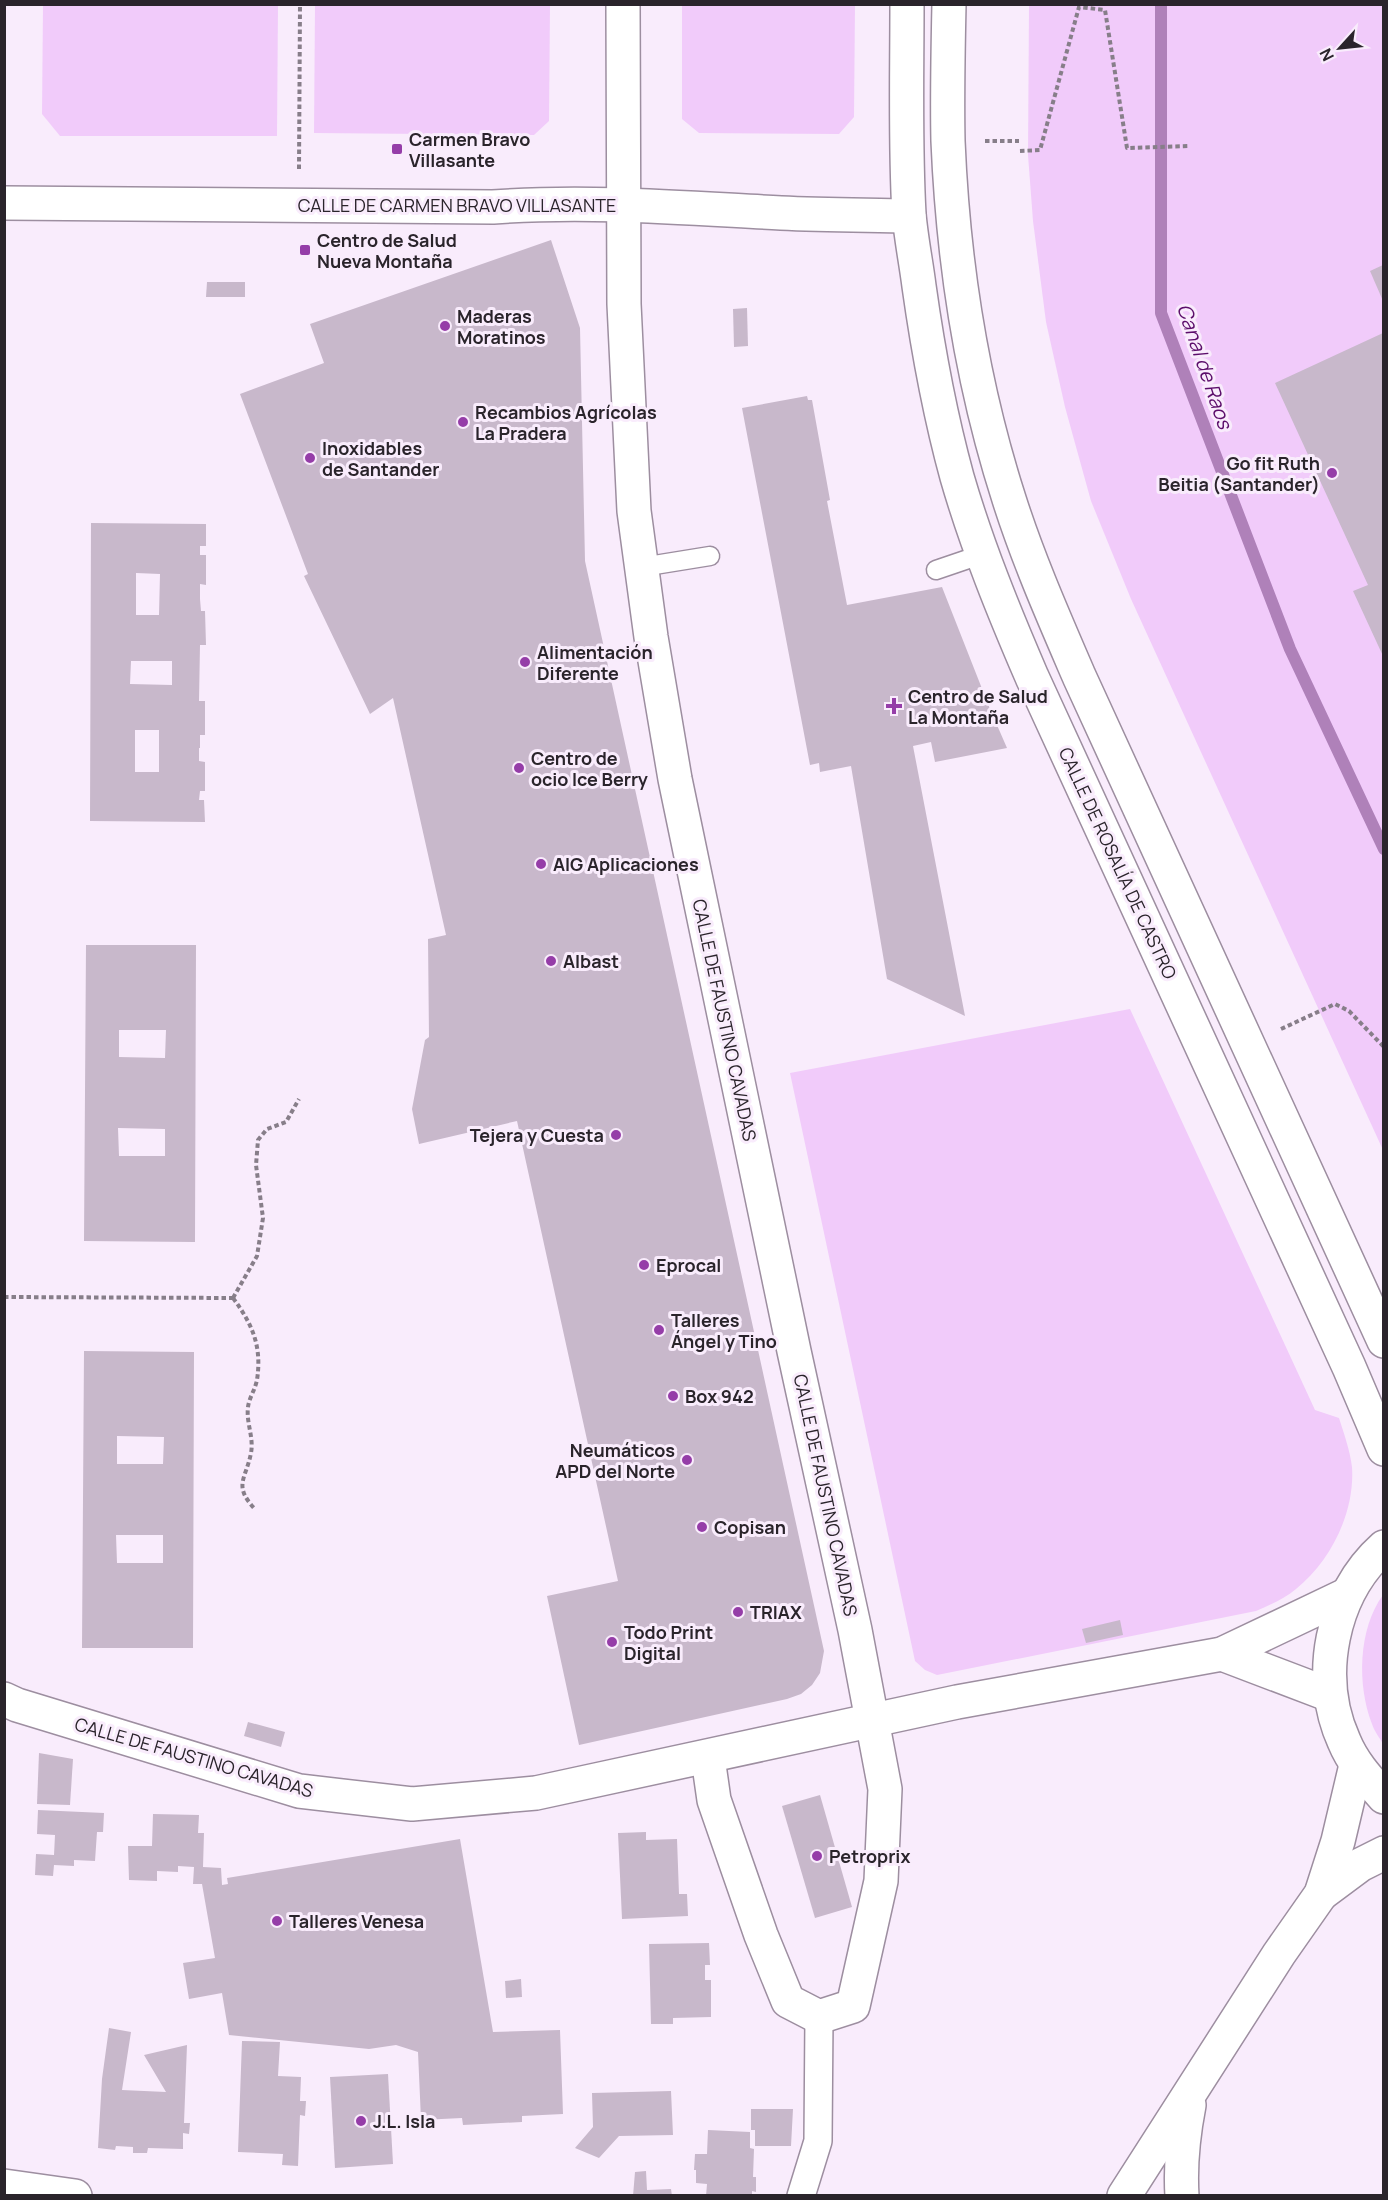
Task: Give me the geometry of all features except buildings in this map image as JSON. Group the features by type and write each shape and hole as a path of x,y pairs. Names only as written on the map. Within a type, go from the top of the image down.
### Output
{"main road":[{"name":"CALLE DE FAUSTINO CAVADAS","path":"624,4 624,304 634,510 651,637 675,779 873,1720 885,1789 881,1881 853,2006 819,2017"},
{"name":"CALLE DE ROSALÍA DE CASTRO","path":"908,4 909,216 922,310 941,411 958,480 996,593 1032,677 1349,1367 1383,1449"},
{"path":"948,4 948,142 959,261 975,368 997,457 1022,537 1053,616 1383,1341"},
{"name":"CALLE DE CARMEN BRAVO VILLASANTE","path":"4,203 493,207 537,204 624,204 909,216"},
{"path":"1383,1544 1346,1595 1332,1641 1330,1659 1330,1695 1343,1740 1356,1765 1383,1797"},
{"name":"CALLE DE FAUSTINO CAVADAS","path":"4,1699 17,1705 299,1791 412,1804 536,1793 708,1758 873,1720 1222,1654 1346,1595"},
{"path":"1222,1654 1330,1695"},
{"path":"708,1758 714,1800 761,1935 788,2001 819,2017"},
{"path":"1124,2196 1273,1964 1321,1894 1338,1841 1356,1765"},
{"path":"1321,1894 1360,1865 1383,1853"},
{"path":"1182,2196 1182,2136 1192,2091"},
{"path":"4,2186 75,2196"}],"street":[{"path":"801,2196 818,2140 819,2017"}],"lane":[{"path":"936,570 983,554"},
{"path":"642,567 710,556"}],"path":[{"path":"298,205 300,4"},
{"path":"1020,151 1040,150 1079,7 1104,10 1127,148 1188,147"},
{"path":"1248,1045 1335,1004 1349,1011 1383,1047"},
{"path":"233,1298 257,1256 262,1218 256,1164 258,1140 267,1129 286,1122 299,1099"},
{"path":"4,1297 233,1298"},
{"path":"233,1298 244,1313 256,1337 257,1382 248,1406 251,1452 242,1487 243,1497 254,1508"}],"shaded area":[{"path":"43,5 278,5 277,136 60,136 42,114"},
{"path":"315,5 550,5 549,121 534,135 314,133"},
{"path":"682,5 855,5 854,117 839,134 699,133 682,119"},
{"path":"1029,5 1383,5 1383,1150 1131,599 1091,501 1065,407 1046,322 1033,221 1028,155"},
{"path":"1130,1009 1315,1410 1339,1418 1352,1467 1352,1484 1345,1518 1330,1550 1309,1578 1287,1596 1256,1611 937,1675 925,1670 915,1661 790,1073"},
{"path":"1383,1595 1383,1744 1373,1727 1367,1709 1362,1658 1369,1624"}],"waterway":[{"name":"Canal de Raos","path":"1161,4 1161,313 1290,649 1384,849"}],"place":[{"name":"Carmen Bravo Villasante","path":"397,149"},
{"name":"Centro de Salud Nueva Montaña","path":"305,250"},
{"name":"Maderas Moratinos","path":"445,326"},
{"name":"Recambios Agrícolas La Pradera","path":"463,422"},
{"name":"Inoxidables de Santander","path":"310,458"},
{"name":"Go fit Ruth Beitia (Santander)","path":"1332,473"},
{"name":"Alimentación Diferente","path":"525,662"},
{"name":"Centro de Salud La Montaña","path":"894,706"},
{"name":"Centro de ocio Ice Berry","path":"519,768"},
{"name":"AIG Aplicaciones","path":"541,864"},
{"name":"Albast","path":"551,961"},
{"name":"Tejera y Cuesta","path":"616,1135"},
{"name":"Eprocal","path":"644,1265"},
{"name":"Talleres Ángel y Tino","path":"659,1330"},
{"name":"Box 942","path":"673,1396"},
{"name":"Neumáticos APD del Norte","path":"687,1460"},
{"name":"Copisan","path":"702,1527"},
{"name":"TRIAX","path":"738,1612"},
{"name":"Todo Print Digital","path":"612,1642"},
{"name":"Petroprix","path":"817,1856"},
{"name":"Talleres Venesa","path":"277,1921"},
{"name":"J.L. Isla","path":"361,2121"}]}
